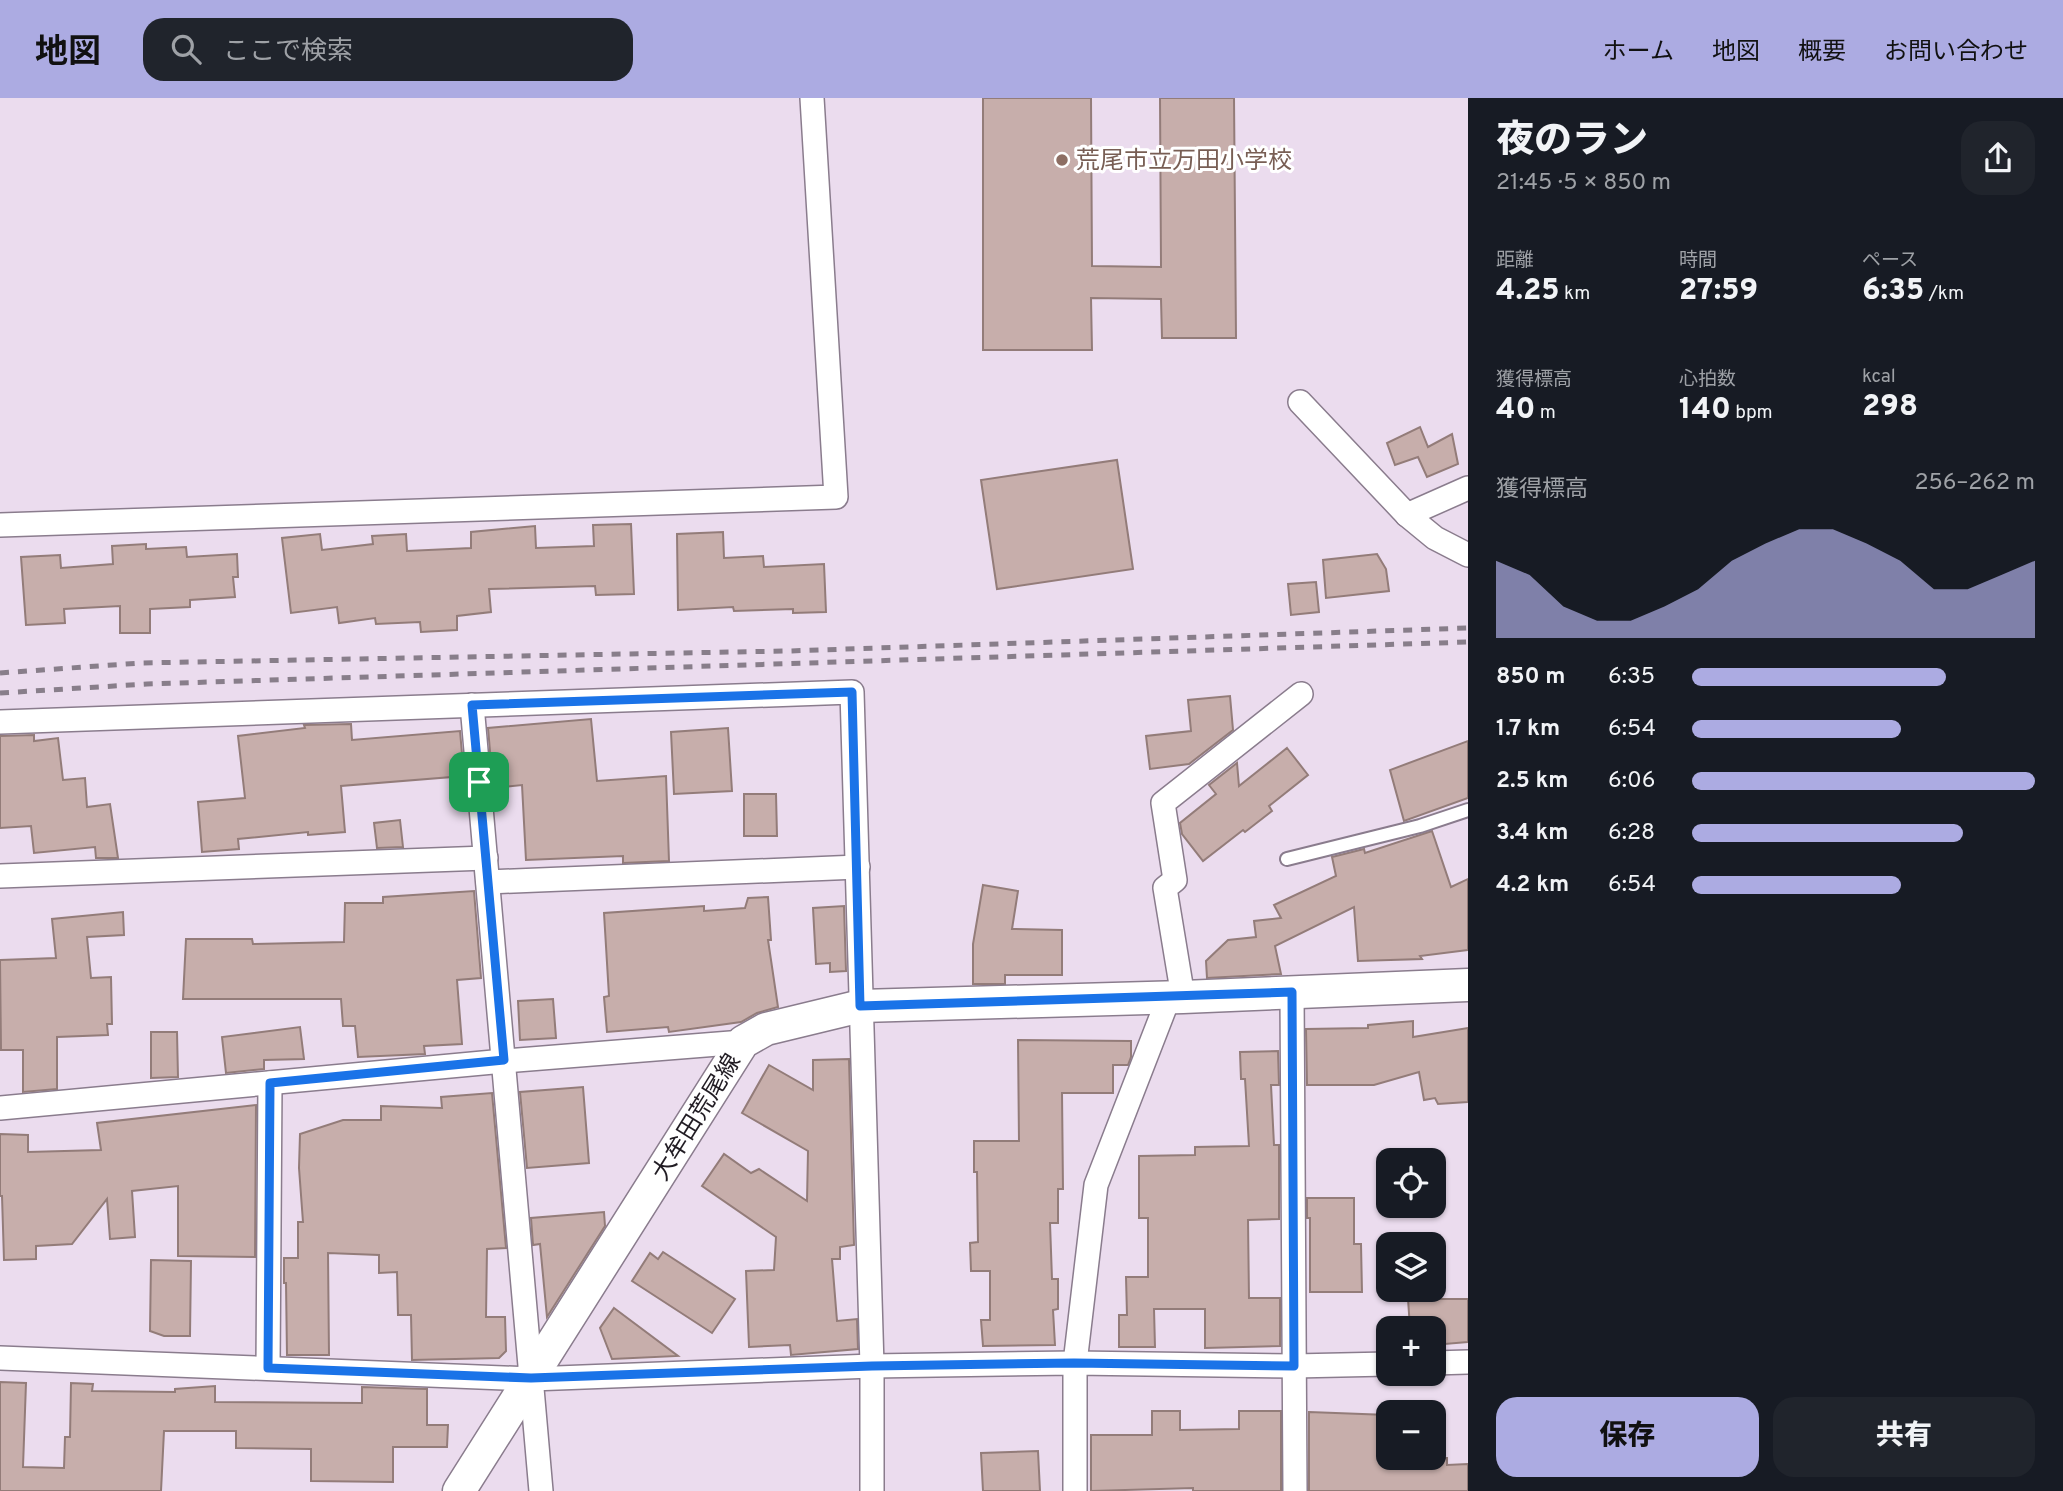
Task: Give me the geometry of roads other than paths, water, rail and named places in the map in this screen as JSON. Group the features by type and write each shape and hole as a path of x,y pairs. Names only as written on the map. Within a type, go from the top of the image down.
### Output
{"main road":[{"name":"大牟田荒尾線","path":"459,1491 743,1042 766,1029 860,1006 1468,985"}],"street":[{"path":"0,525 836,497 812,98"},
{"path":"1300,402 1407,516 1435,538 1468,555"},
{"path":"1407,516 1468,488"},
{"path":"0,722 852,692 872,1366 872,1491"},
{"path":"1074,1491 1074,1363 1096,1185 1176,997 1164,887 1175,880 1163,803 1301,694"},
{"path":"472,705 541,1491"},
{"path":"0,876 486,858"},
{"path":"488,882 858,867"},
{"path":"1292,992 1295,1491"},
{"path":"0,1108 504,1060 743,1042"},
{"path":"268,1368 270,1083"},
{"path":"0,1358 531,1378 872,1366 1074,1363 1376,1364"},
{"path":"1446,1363 1468,1362"}],"lane":[{"path":"1287,859 1420,826 1468,810"}],"railway":[{"path":"0,673 140,663 789,651 1468,628"},
{"path":"0,693 147,684 1468,642"}],"place":[{"name":"荒尾市立万田小学校","path":"1062,160"}]}
